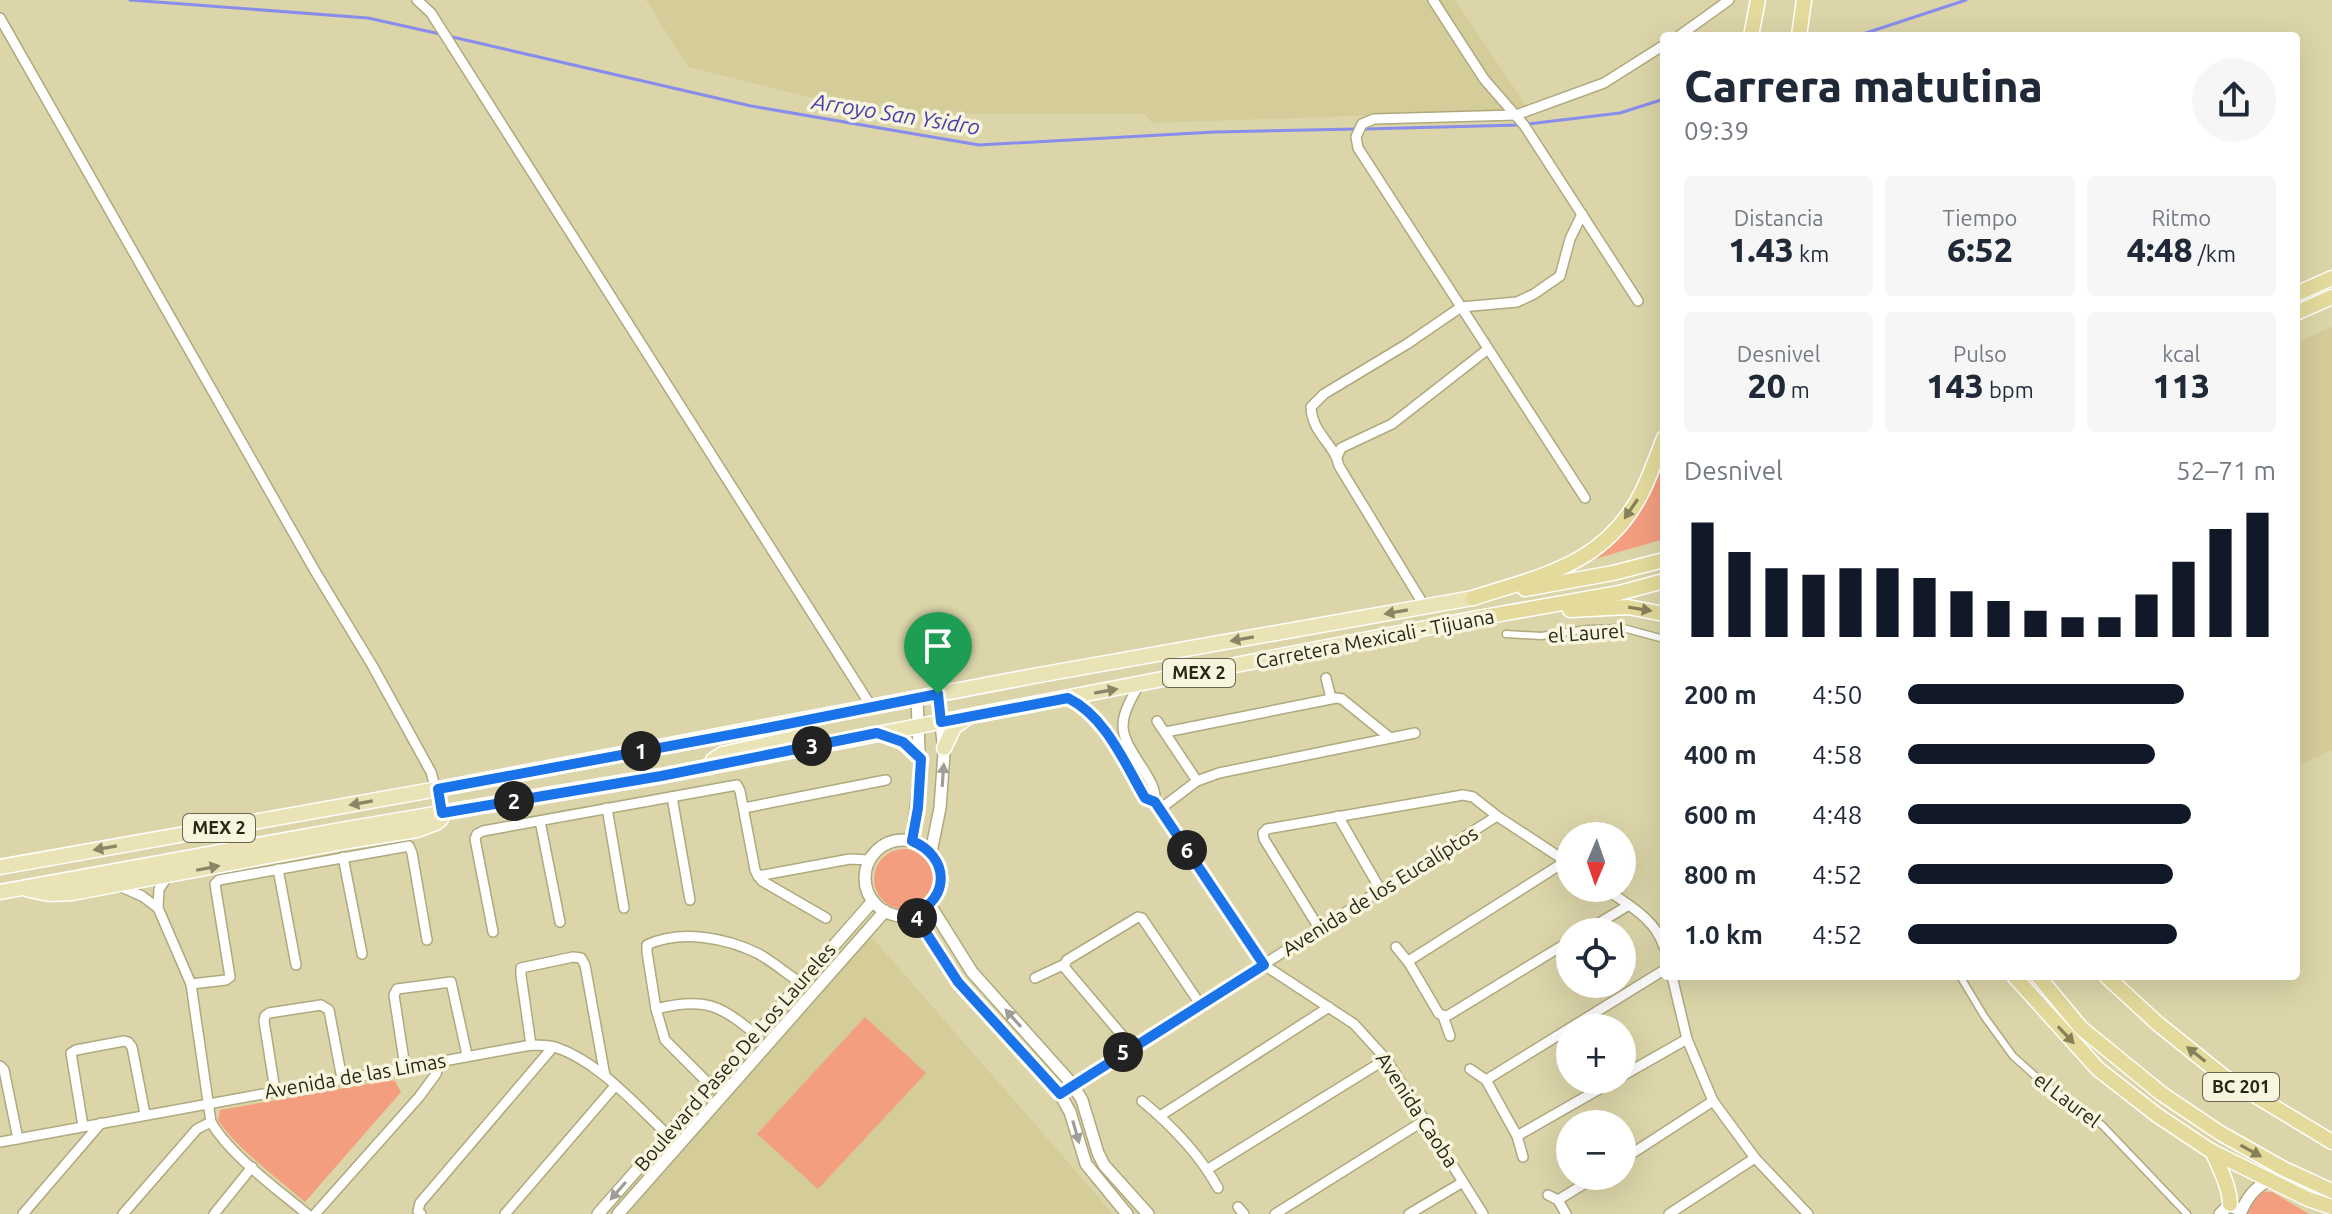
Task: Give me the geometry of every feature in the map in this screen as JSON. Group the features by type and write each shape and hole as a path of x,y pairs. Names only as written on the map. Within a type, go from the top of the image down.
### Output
{"highway":[{"path":"1752,32 1758,0"},
{"path":"1800,32 1804,0"},
{"path":"2300,292 2332,278"},
{"path":"2300,311 2332,297"},
{"path":"1473,598 1556,572 1592,552 1633,508 1660,448"},
{"name":"Carretera Mexicali - Tijuana","path":"1473,598 1613,573 1660,561"},
{"name":"Carretera Mexicali - Tijuana","path":"1478,618 1619,593 1660,582"},
{"path":"1478,618 1613,607 1660,613"},
{"path":"2017,980 2098,1069 2157,1115 2211,1151 2308,1199 2332,1207"},
{"path":"2024,980 2029,994"},
{"name":"BC 201","path":"2041,980 2081,1028 2162,1094 2220,1133 2284,1169 2332,1191"},
{"name":"BC 201","path":"2110,980 2157,1023 2223,1076 2313,1131 2332,1139"},
{"path":"2211,1151 2225,1178 2234,1212"}],"main road":[{"name":"Carretera Mexicali - Tijuana","path":"0,867 1473,598"},
{"name":"Carretera Mexicali - Tijuana","path":"0,892 710,767 1478,618"},
{"path":"944,748 954,727 971,716"},
{"path":"710,767 713,760 722,754 795,738 801,729 801,721"},
{"path":"877,733 903,742 921,759"},
{"path":"21,888 59,894 116,885 417,830 436,823 442,813"}],"street":[{"path":"417,0 431,13 871,706"},
{"path":"1433,0 1484,79 1516,115 1638,301"},
{"path":"1685,32 1729,0"},
{"path":"0,18 307,557 372,665 431,772 442,813"},
{"path":"1585,498 1358,148 1356,137 1362,124 1374,119 1516,115 1604,83 1660,48"},
{"path":"1425,607 1339,466 1337,457 1311,419 1311,407 1324,394 1461,307 1517,302 1560,276 1570,239 1582,214"},
{"path":"1337,457 1341,448 1392,424 1488,349"},
{"name":"el Laurel","path":"1506,634 1541,636 1588,629 1623,628 1660,638"},
{"path":"1326,678 1331,698"},
{"path":"1139,685 1128,703 1122,725 1123,737 1156,791 1157,805"},
{"path":"931,852 940,808 944,748 938,694"},
{"path":"912,841 921,759 917,698"},
{"path":"1068,698 1092,713 1145,798 1157,805"},
{"path":"1166,732 1331,698 1342,699 1389,737"},
{"path":"1157,721 1197,781"},
{"path":"1157,805 1197,781 1219,773 1415,733"},
{"path":"744,808 886,780"},
{"path":"493,932 475,839 477,834 737,785 758,876 826,918"},
{"path":"1319,928 1264,839 1263,833 1267,829 1463,795 1473,797 1556,854"},
{"path":"672,797 690,900"},
{"name":"Avenida Caoba","path":"1157,805 1264,965 1354,1024 1386,1059 1483,1214"},
{"path":"607,808 624,908"},
{"path":"1338,816 1380,889"},
{"name":"Avenida de los Eucalíptos","path":"1060,1094 1497,816"},
{"path":"540,821 560,922"},
{"path":"892,841 912,841 931,852 941,873 941,884 930,905 914,914 899,916 885,911 873,901 865,881 869,860 875,852 892,841"},
{"path":"191,984 230,977 215,884 219,880 409,846 427,940"},
{"path":"343,857 362,954"},
{"path":"758,876 850,859 869,860"},
{"path":"278,869 296,965"},
{"path":"1409,963 1556,869"},
{"path":"170,874 159,889 158,908 191,984 211,1122 218,1134 252,1167 307,1214"},
{"path":"116,885 132,891 158,908"},
{"name":"Boulevard Paseo De Los Laureles","path":"598,1214 873,901"},
{"path":"1625,902 1652,922 1660,935"},
{"path":"930,905 972,972 1073,1085 1082,1100 1104,1165 1148,1214"},
{"path":"1607,918 1629,905"},
{"name":"Boulevard Paseo De Los Laureles","path":"618,1214 885,911"},
{"path":"914,914 958,982 1060,1094 1070,1112 1086,1164 1127,1214"},
{"path":"1035,978 1065,964 1138,917 1142,918 1200,1004"},
{"path":"711,1086 665,1040 656,1009 647,945 682,937 723,940 760,955 801,983"},
{"path":"1396,947 1443,1016 1450,1036"},
{"path":"1443,1016 1556,950"},
{"path":"531,1045 521,968 581,958 585,965 605,1076"},
{"path":"1065,964 1065,968 1132,1047"},
{"path":"1486,1080 1660,972"},
{"path":"1673,980 1687,1039 1713,1101 1755,1158 1807,1214"},
{"name":"el Laurel","path":"1962,980 2013,1056 2043,1083 2102,1125 2187,1214"},
{"path":"405,1067 394,995 397,989 451,982 467,1055"},
{"path":"656,1009 697,1003 719,1007 756,1035"},
{"path":"275,1090 264,1021 269,1013 326,1006 342,1079"},
{"path":"1160,1116 1329,1007"},
{"path":"1636,1068 1687,1039"},
{"path":"83,1126 71,1053 112,1043 124,1041 132,1047 145,1114"},
{"name":"Avenida de las Limas","path":"0,1142 531,1045 553,1047 585,1061 678,1144"},
{"path":"421,1214 418,1211 420,1203 553,1047"},
{"path":"1208,1169 1386,1059"},
{"path":"315,1214 419,1097 436,1074 440,1061"},
{"path":"0,1066 4,1070 18,1139"},
{"path":"1470,1069 1486,1080 1517,1136 1523,1157"},
{"path":"505,1214 615,1086"},
{"path":"1517,1136 1590,1094"},
{"path":"1142,1101 1160,1116 1208,1169 1218,1188"},
{"path":"1636,1151 1713,1101"},
{"path":"1275,1214 1425,1120"},
{"path":"123,1214 197,1129 211,1122"},
{"path":"23,1214 101,1123"},
{"path":"1669,1214 1755,1158"},
{"path":"214,1214 252,1167"},
{"path":"2234,1212 2255,1188 2269,1180"},
{"path":"1409,1214 1463,1182"},
{"path":"1566,1214 1553,1197 1568,1190"}],"shaded area":[{"path":"646,0 1455,0 1529,110 1152,123 1145,114 876,114 688,67"},
{"path":"2332,327 2332,750 2300,764 2300,341"},
{"path":"1660,454 1660,540 1581,563 1619,532"},
{"path":"904,849 926,857 934,879 926,901 904,909 882,901 874,879 882,857"},
{"path":"866,927 1113,1214 615,1214"},
{"path":"865,1017 926,1073 818,1189 757,1134"},
{"path":"395,1081 401,1092 305,1202 246,1152 218,1120 220,1110"},
{"path":"2256,1191 2272,1192 2309,1214 2248,1214 2246,1210"}],"waterway":[{"name":"Arroyo San Ysidro","path":"130,0 368,18 440,34"},
{"name":"Arroyo San Ysidro","path":"1869,32 1966,0"},
{"name":"Arroyo San Ysidro","path":"448,36 751,106 979,145 1215,132 1356,129"},
{"name":"Arroyo San Ysidro","path":"1528,124 1620,113 1660,100"},
{"name":"Arroyo San Ysidro","path":"1364,129 1520,125"}],"route":[{"path":"938,694 941,722 1068,698 1092,713 1145,798 1155,802 1264,965 1060,1094 958,982 914,914 930,905 937,895 941,873 931,852 912,841 921,759 903,742 877,733 661,776 442,813 438,789 938,694"}]}
